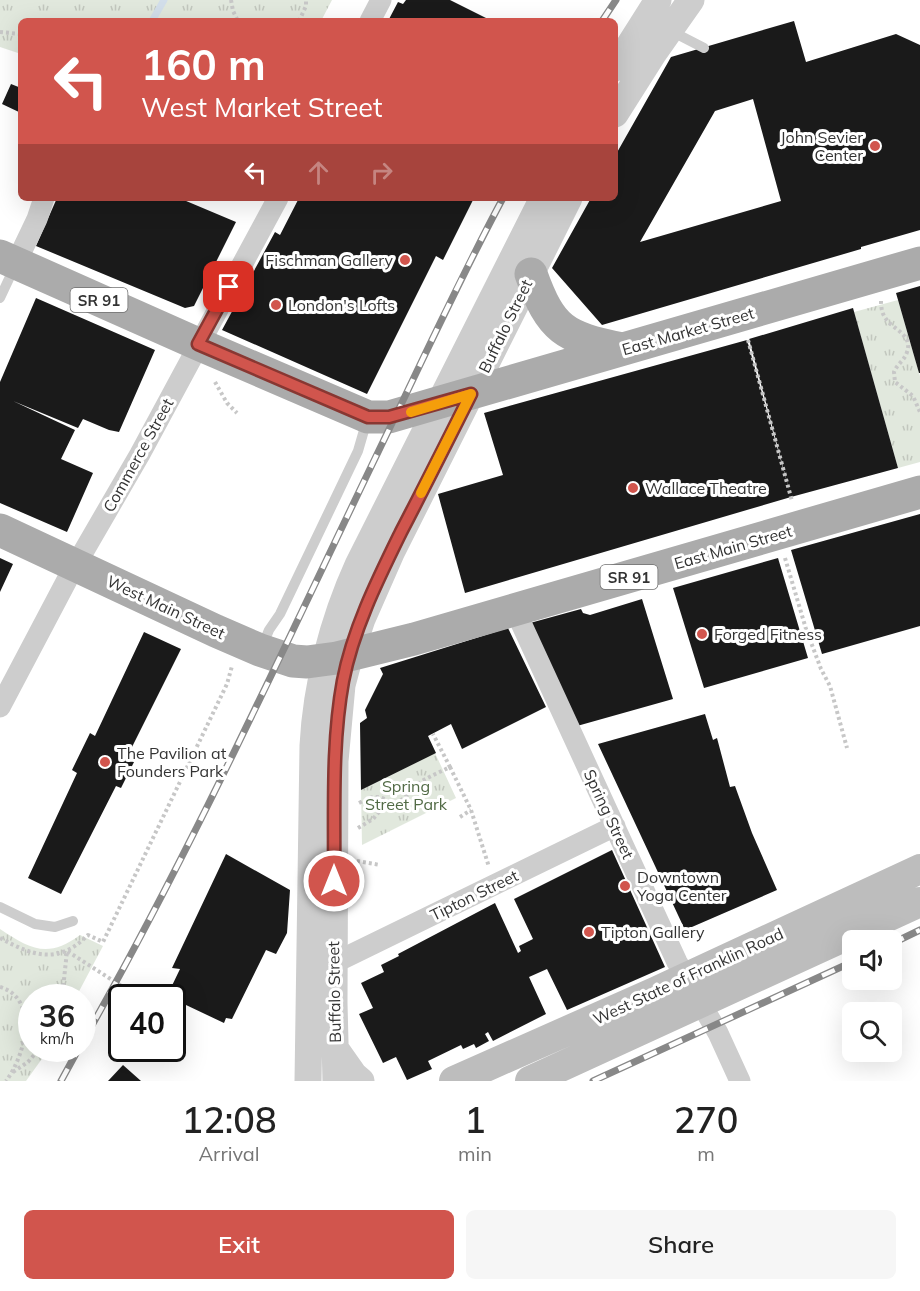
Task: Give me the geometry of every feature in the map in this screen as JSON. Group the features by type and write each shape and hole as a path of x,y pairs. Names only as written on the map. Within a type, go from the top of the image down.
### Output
{"main road":[{"name":"SR 91","path":"8,260 368,417 389,417 456,398"},
{"name":"East Market Street","path":"456,398 920,263"},
{"path":"531,274 545,308 558,326 586,341 624,349"},
{"name":"East Main Street","path":"337,657 515,610 920,492"},
{"name":"West Main Street","path":"0,530 76,565 248,653 299,662 337,657"},
{"name":"West State of Franklin Road","path":"530,1081 693,990 920,869"},
{"name":"West State of Franklin Road","path":"454,1081 920,902"}],"street":[{"path":"372,18 381,0"},
{"path":"618,65 658,20 692,0"},
{"path":"618,107 658,20"},
{"path":"8,260 37,219 43,201"},
{"name":"Commerce Street","path":"0,707 276,201"},
{"name":"Buffalo Street","path":"308,1081 313,746 318,692 362,619 542,201"},
{"name":"Buffalo Street","path":"456,398 531,274 568,201"},
{"name":"Spring Street","path":"515,610 693,990 718,1033 740,1081"},
{"name":"Buffalo Street","path":"336,1081 335,761 343,678 337,657"},
{"name":"Tipton Street","path":"334,963 615,826"},
{"path":"335,1048 361,1081"}],"lane":[{"path":"658,20 704,48"},
{"path":"0,298 8,260"},
{"path":"248,653 280,614 358,451 368,417"},
{"path":"0,907 35,924 55,927 73,921"}],"path":[{"path":"231,0 236,18"},
{"path":"300,18 306,0"},
{"path":"0,32 18,34"},
{"path":"880,296 884,316 901,331 908,344 906,356 895,368 893,374 895,382 913,396 920,412"},
{"path":"747,337 793,504"},
{"path":"213,379 227,403 237,413"},
{"path":"783,551 806,628 821,669 830,686 847,748"},
{"path":"0,938 20,950 39,955 52,955 67,951 88,935 103,942 227,684 248,653"},
{"path":"433,734 471,810 495,885"},
{"path":"334,822 369,797 379,796 393,803 400,801 418,784 450,767"},
{"path":"334,822 359,828 374,819 388,801"},
{"path":"460,817 471,810"},
{"path":"67,951 118,984"},
{"path":"63,984 67,951"},
{"path":"0,987 15,994 25,1016 24,1036 12,1073"},
{"path":"6,1081 12,1073 28,1062"}],"green space":[{"path":"0,0 332,0 323,18 18,18 18,53 0,47"},
{"path":"898,300 920,376 920,462 898,468 854,312"},
{"name":"Spring Street Park","path":"435,753 456,798 362,845 361,790"},
{"path":"0,929 21,942 39,948 58,947 80,935 103,946 83,984 18,984 18,1062 40,1062 26,1081 0,1081"}],"building":[{"path":"406,0 450,0 486,18 390,18 398,2 403,4"},
{"path":"794,21 806,62 896,34 920,45 920,230 602,325 552,268 589,201 618,201 618,151 671,57","holes":["753,99 781,201 640,242 715,111"]},
{"path":"11,84 18,87 18,112 2,104"},
{"path":"56,201 186,201 236,222 194,306 185,308 36,246"},
{"path":"297,201 472,201 443,260 436,256 367,394 222,330 275,232 280,235"},
{"path":"920,286 920,373 919,373 896,293"},
{"path":"36,298 155,350 119,432 83,419 78,428 13,401 75,430 61,459 93,473 67,532 0,503 0,382"},
{"path":"853,308 898,468 791,497 465,593 438,494 503,475 484,413 747,340 790,493 749,339"},
{"path":"920,514 920,626 822,654 791,550"},
{"path":"0,558 13,564 0,592"},
{"path":"778,558 808,658 704,688 673,588"},
{"path":"642,599 673,699 577,726 530,623 581,609 583,613 590,615"},
{"path":"508,628 546,707 462,749 451,724 428,736 436,753 361,790 360,723 367,718 365,710 383,674 380,668"},
{"name":"The Pavilion at Founders Park","path":"144,632 181,649 130,751 138,754 121,788 116,786 61,894 28,878 77,773 72,770 90,733 95,736"},
{"path":"705,714 713,740 717,738 730,787 735,786 752,833 777,890 685,930 598,744"},
{"path":"612,850 665,967 567,1010 547,969 529,977 546,1014 493,1041 488,1032 485,1034 489,1041 476,1048 474,1044 463,1049 461,1045 428,1061 432,1069 407,1080 396,1057 383,1063 359,1014 373,1008 361,983 384,972 381,965 399,956 398,954 495,903 518,953 521,951 519,946 533,939 514,899"},
{"path":"226,854 290,890 287,933 276,954 266,950 232,1019 226,1018 224,1023 186,1005 186,984 173,984 180,969 172,968"},
{"path":"123,1065 141,1081 108,1081"}],"waterway":[{"path":"154,18 164,0"}],"railway":[{"path":"604,18 616,0"},
{"path":"96,1018 205,810 448,306 501,201"},
{"path":"902,939 920,930"},
{"path":"593,1081 842,967"},
{"path":"61,1081 71,1062"}],"slow traffic":[{"path":"411,412 471,394 421,493"}],"place":[{"name":"John Sevier Center","path":"875,146"},
{"name":"Fischman Gallery","path":"405,260"},
{"name":"London's Lofts","path":"276,305"},
{"name":"Wallace Theatre","path":"633,488"},
{"name":"Forged Fitness","path":"702,634"},
{"name":"The Pavilion at Founders Park","path":"105,762"},
{"name":"Downtown Yoga Center","path":"625,886"},
{"name":"Tipton Gallery","path":"589,932"}],"route":[{"path":"229,287 198,344 368,417 389,417 471,394 380,576 362,619 343,678 336,745 334,881"}]}
